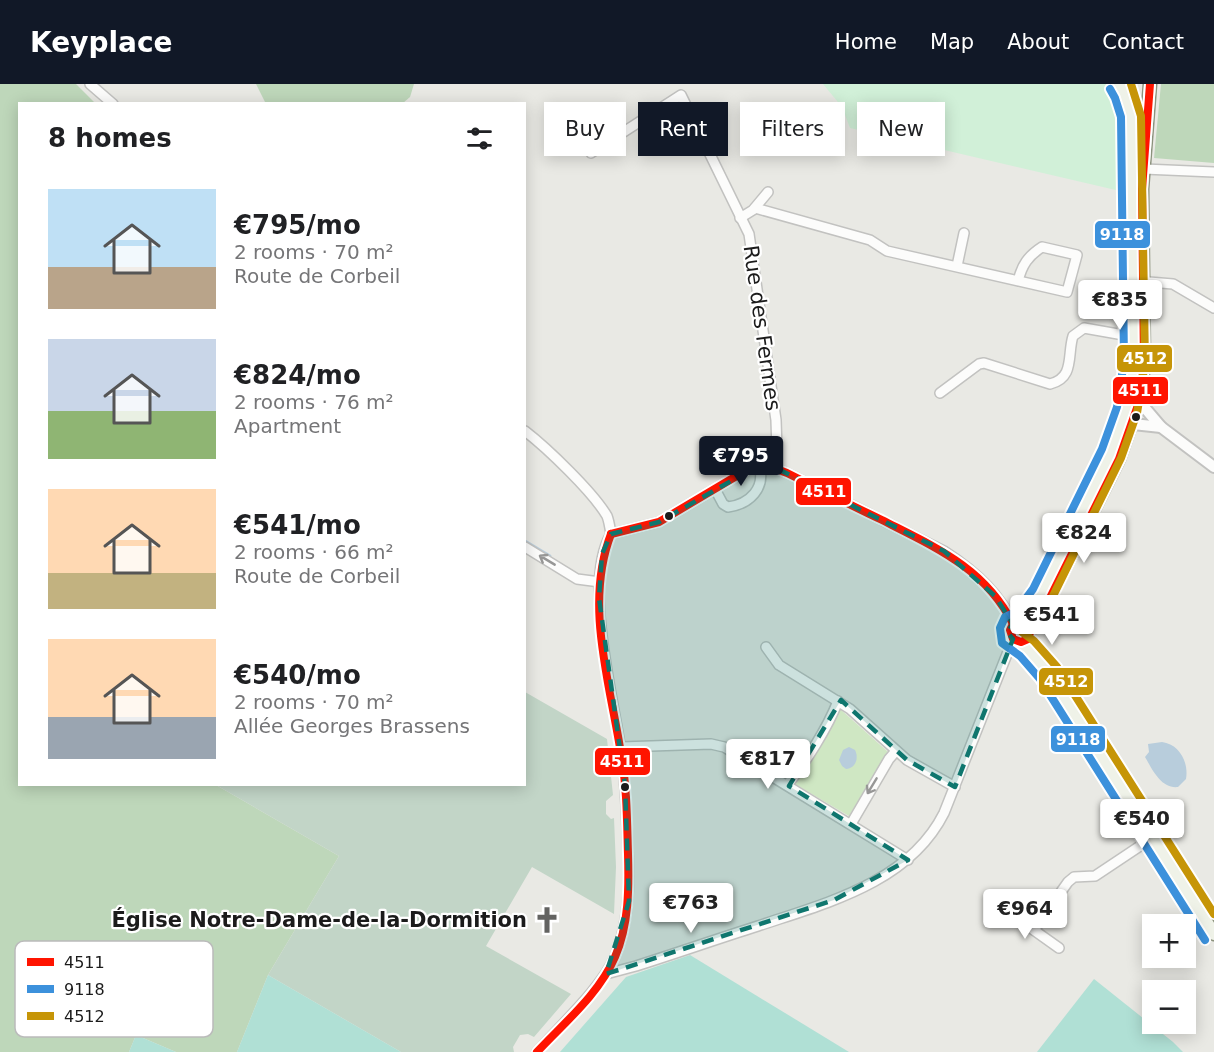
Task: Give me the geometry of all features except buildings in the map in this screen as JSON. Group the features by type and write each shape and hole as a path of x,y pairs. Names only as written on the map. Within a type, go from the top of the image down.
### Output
{"main road":[{"path":"1119,84 1125,94 1131,116 1144,366 1136,404 1127,425"},
{"path":"1150,84 1132,383 1127,425 1119,459 1040,618 1021,632 1027,648 1048,673 1214,934"},
{"path":"1132,383 1135,389 1136,404"}],"street":[{"path":"90,84 111,102"},
{"name":"Rue des Fermes","path":"626,130 681,95 748,234 773,397 777,437 774,467"},
{"path":"1144,169 1214,172"},
{"path":"740,218 755,208 768,192"},
{"path":"755,208 870,240 886,251 1018,281 1067,292 1077,255 1042,247 1031,254 1021,268 1018,281"},
{"path":"957,267 964,233"},
{"path":"1139,281 1173,284 1214,308"},
{"path":"940,393 979,364 984,363 1050,384 1058,381 1068,370 1073,336 1084,328 1135,337"},
{"path":"1136,404 1144,407 1161,427 1214,467"},
{"path":"1127,425 1161,427"},
{"path":"526,432 550,453 592,497 608,518 611,534 602,554 599,598 625,785 629,901 622,937 606,974 537,1052"},
{"path":"716,489 723,504 728,507 739,504 757,492 762,478 759,465"},
{"path":"606,974 834,900 866,886 908,860 938,824 1021,632 987,585 967,566 944,551 774,467 759,465 750,468 659,522 611,534"},
{"path":"526,549 577,579 600,582"},
{"path":"766,647 779,665 850,709 907,760 955,787"},
{"path":"787,785 796,775 838,701"},
{"path":"621,747 718,745 908,860"},
{"path":"851,824 896,751"},
{"path":"1034,930 1074,877 1095,876 1152,838"},
{"path":"1007,911 1059,948"}],"highlighted area":[{"path":"759,465 774,467 944,551 995,596 1013,624 1007,632 1013,639 955,787 907,760 841,700 789,786 908,860 834,900 606,974 629,901 625,785 599,598 602,554 611,534 659,522"}],"green space":[{"path":"0,84 76,84 94,102 18,102 18,786 218,786 339,856 268,975 237,1052 176,1052 141,1037 213,1037 213,941 15,941 15,1037 135,1037 129,1052 0,1052"},
{"path":"256,84 414,84 410,97 404,102 265,102"},
{"path":"823,84 1111,84 1122,105 1125,118 1130,188 1120,191 945,150 945,102 857,102 857,130 850,128 845,115 845,102 838,102"},
{"path":"1161,84 1214,84 1214,163 1154,158"},
{"path":"526,693 607,739 613,795 606,801 606,814 611,819 614,818 616,867 614,914 532,867 486,946 571,994 534,1037 528,1034 520,1035 513,1047 514,1052 401,1052 268,975 339,856 218,786 526,786"},
{"path":"840,709 888,752 849,816 795,784"}],"shaded area":[{"path":"1162,742 1178,750 1184,760 1186,779 1178,787 1162,782 1145,757 1149,752 1148,744"},
{"path":"849,747 855,750 857,759 852,767 846,769 839,760 843,750"},
{"path":"690,955 849,1052 560,1052 626,977"},
{"path":"268,975 401,1052 237,1052"},
{"path":"1094,979 1142,1017 1142,1034 1163,1034 1183,1052 1037,1052"},
{"path":"135,1037 141,1037 176,1052 129,1052"}],"waterway":[{"path":"526,542 550,556"}],"transit line":[{"name":"4512","path":"1131,84 1141,116 1145,363 1137,413 1121,458 1051,600 1030,628 1022,632 1034,641 1057,667 1214,914"},
{"name":"4511","path":"1013,624 1010,630 1013,639 1021,642 1028,639 1031,629 1040,618 1119,459 1138,405 1144,366 1142,189 1150,84"},
{"name":"9118","path":"1110,89 1121,117 1124,362 1117,407 1102,449 1033,589 1016,612 1005,617 1000,628 1002,643 1020,656 1040,679 1205,940"},
{"name":"4511","path":"611,534 659,522 750,468 766,465 882,520 957,561 988,588 1002,605 1013,624"},
{"name":"4511","path":"537,1052 580,1008 600,983 620,945 626,919 628,880 626,791 599,616 603,561 611,534"}],"place":[{"name":"Église Notre-Dame-de-la-Dormition","path":"547,920"}]}
